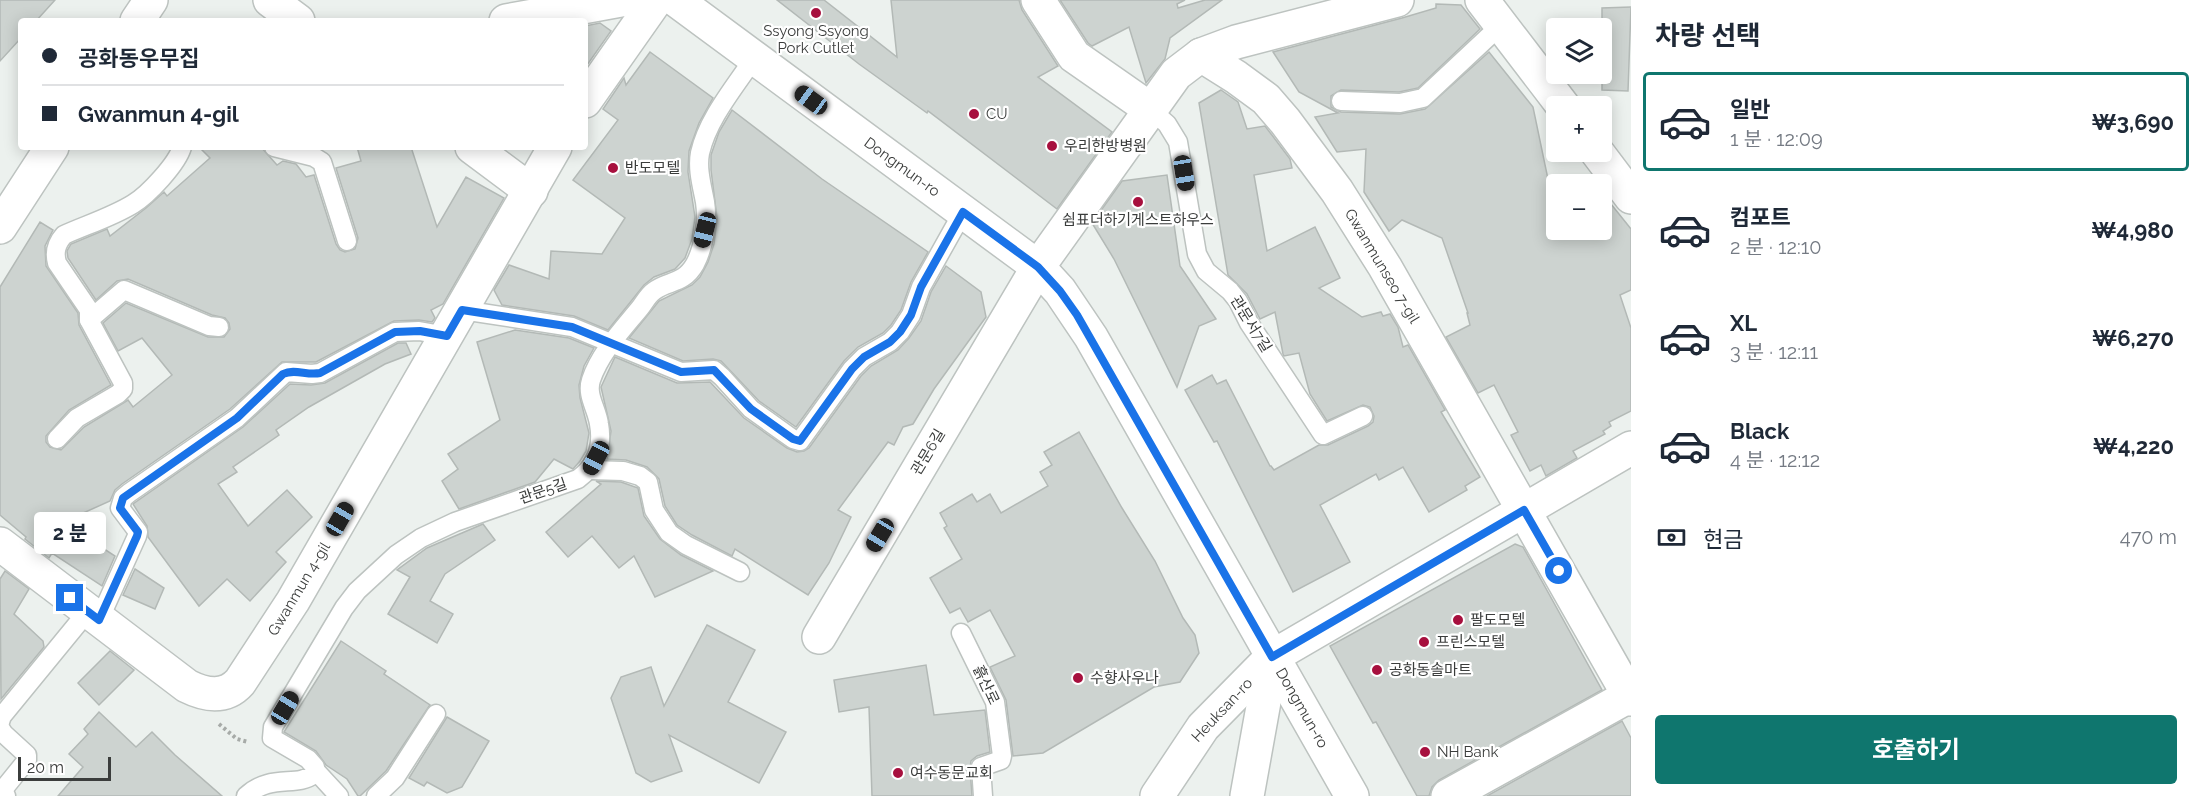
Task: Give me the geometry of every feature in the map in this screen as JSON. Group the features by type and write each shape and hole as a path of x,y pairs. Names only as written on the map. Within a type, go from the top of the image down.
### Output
{"street":[{"path":"139,18 151,0"},
{"path":"270,0 294,18"},
{"path":"522,18 621,0"},
{"path":"588,97 656,0"},
{"name":"Dongmun-ro","path":"676,0 1038,267 1060,291 1091,337 1352,796"},
{"path":"1038,0 1074,56 1150,109"},
{"path":"1038,267 1176,74 1201,55 1236,42 1397,0"},
{"path":"1492,13 1555,96"},
{"name":"Gwanmunseo 7-gil","path":"1201,55 1266,99 1293,130 1337,191 1385,267 1630,697"},
{"path":"0,227 50,150"},
{"path":"476,150 531,191"},
{"name":"Gwanmun 4-gil","path":"0,544 187,686 220,694 232,690 240,682 293,601 553,150"},
{"path":"1605,162 1631,197"},
{"name":"관문6길","path":"819,638 1038,267"},
{"name":"Heuksan-ro","path":"1156,796 1203,727 1272,657 1631,448"},
{"path":"1247,796 1272,657"},
{"path":"1448,796 1630,697"}],"lane":[{"path":"1341,101 1400,103 1423,98 1492,13"},
{"path":"740,572 686,545 669,533 654,510 648,482 640,476 623,471 590,470 600,442 599,423 589,387 592,377 611,344 654,290 684,278 693,267 705,230 706,215 699,166 700,152 717,115 754,58"},
{"name":"관문서7길","path":"1150,109 1167,123 1178,142 1197,254 1201,264 1238,301 1249,323 1323,435 1363,416"},
{"path":"57,439 77,418 123,389 123,383 89,320 89,310 57,263 54,254 57,246 64,235 138,200 170,168 181,150"},
{"path":"286,150 314,157 322,162 348,241"},
{"path":"0,722 2,716 94,615 138,532 120,508 123,498 237,418 286,372 320,373 395,332 420,331 454,323 558,323 586,332 681,372 714,370 751,409 793,439 800,441 852,369 864,357 890,342 900,332 911,315 921,287 963,212"},
{"path":"89,320 124,290 209,326 219,327"},
{"name":"관문5길","path":"272,738 273,728 349,600 396,555 439,529 578,479 590,470"},
{"name":"흙산로","path":"961,633 998,708 1002,756 1001,760 996,763 981,767 984,796"},
{"path":"376,796 395,778 436,714"},
{"path":"0,728 27,755 27,760 6,786 4,792 6,796"},
{"path":"272,738 308,759 339,796"},
{"path":"246,796 267,782 308,778 314,774 315,770"}],"path":[{"path":"214,719 227,733 237,739 254,743 272,738"}],"building":[{"path":"0,0 55,0 39,18 18,18 18,41 0,61"},
{"path":"777,0 824,0 897,57 891,0 1019,0 1022,10 1058,66 1038,77 1112,132 1057,209 928,111 927,113 859,64"},
{"path":"1060,0 1185,0 1177,4 1178,8 1205,0 1222,0 1170,38 1165,59 1146,83 1129,27 1092,46"},
{"path":"1436,4 1461,5 1480,29 1418,88 1399,92 1341,90 1331,96 1331,107 1341,112 1400,114 1425,109 1489,52 1533,107 1547,174 1546,240 1612,240 1612,205 1631,229 1631,290 1620,295 1631,328 1631,411 1609,422 1611,426 1603,431 1605,434 1573,451 1577,458 1546,476 1541,465 1530,471 1511,435 1518,432 1494,385 1478,393 1446,337 1470,325 1442,238 1402,220 1389,231 1364,192 1366,149 1337,152 1315,117 1338,113 1299,92 1273,52 1436,8"},
{"path":"1631,7 1628,91 1602,90 1602,84 1612,84 1612,18 1602,18 1602,8"},
{"path":"600,23 611,31 588,64 588,25"},
{"path":"650,52 713,98 699,123 689,151 688,172 695,217 692,239 685,258 675,269 654,277 644,285 608,330 574,316 502,305 494,290 509,265 549,279 551,251 602,254 625,218 573,180 618,120 603,109 624,78 626,85"},
{"path":"1221,90 1238,102 1247,129 1265,126 1290,159 1292,168 1254,175 1267,251 1315,227 1340,278 1319,288 1362,317 1381,312 1383,316 1390,314 1398,327 1403,347 1408,345 1445,410 1441,412 1480,477 1465,486 1467,490 1429,512 1403,467 1379,480 1376,474 1320,505 1350,562 1293,592 1217,441 1214,442 1185,390 1212,375 1217,384 1226,380 1274,470 1319,445 1328,445 1368,426 1373,422 1374,416 1370,407 1363,405 1327,421 1310,394 1299,353 1284,356 1283,354 1275,312 1260,319 1247,294 1228,275 1199,103"},
{"path":"732,110 822,179 928,252 911,282 901,310 891,325 883,333 858,347 844,361 796,427 759,401 721,361 713,359 683,361 629,338 659,301 692,285 700,277 708,262 714,244 717,218 711,155 719,132"},
{"path":"202,150 264,150 277,165 283,161 296,164 306,177 314,175 336,244 340,250 345,252 355,249 358,238 336,168 361,161 358,150 412,150 437,227 466,177 504,198 443,304 431,310 435,318 432,322 394,321 316,362 282,362 230,409 122,484 115,490 110,501 63,522 115,556 102,586 52,553 49,558 0,515 0,287 40,222 53,230 45,246 46,266 78,313 79,325 111,385 69,410 46,436 46,442 50,447 61,450 84,427 128,400 133,407 172,375 142,338 118,351 103,323 126,303 208,337 224,337 230,329 225,318 212,315 128,279 117,281 96,300 68,258 67,251 71,244 107,229 110,236 164,192 167,196 210,158"},
{"path":"1167,175 1180,266 1216,319 1199,326 1177,387 1114,259 1092,223 1122,181"},
{"path":"946,266 981,292 986,317 934,389 913,424 903,427 894,445 888,442 838,510 851,517 829,563 808,595 735,549 732,556 677,525 665,506 659,479 647,467 626,460 607,459 611,431 601,387 615,357 677,383 710,382 744,418 787,448 797,452 804,451 809,448 861,376 871,366 898,350 909,338 921,321 931,292"},
{"path":"515,330 569,338 594,348 584,366 579,385 589,433 586,451 573,469 554,459 535,482 459,509 442,481 458,469 448,454 500,420 477,342"},
{"path":"398,343 406,343 411,354 385,364 309,407 276,430 279,435 233,467 237,472 218,484 248,526 287,490 312,517 276,552 286,562 250,601 227,579 199,606 148,537 147,526 133,504 243,427 290,384 325,383"},
{"path":"1079,432 1155,561 1183,618 1195,635 1199,653 1180,682 1154,687 1043,753 1013,756 1006,700 990,667 1015,656 990,610 968,622 960,608 950,613 930,578 962,559 944,528 947,526 940,513 972,494 977,502 990,494 1001,513 1048,486 1040,472 1052,465 1044,452"},
{"path":"596,481 621,482 638,488 644,516 660,539 681,555 713,571 655,597 634,556 619,568 592,536 568,557 546,532 601,484"},
{"path":"483,524 495,540 445,574 430,601 453,614 437,643 388,614 410,577 397,570 427,548"},
{"path":"1515,544 1523,547 1602,690 1439,780 1432,787 1429,796 1417,796 1330,646"},
{"path":"135,569 164,588 155,609 123,595"},
{"path":"5,571 29,589 14,614 43,641 44,647 1,699 0,579"},
{"path":"707,625 755,650 728,702 786,732 759,783 669,735 682,771 651,782 636,773 611,698 621,677 651,667 664,706"},
{"path":"341,641 386,671 384,674 430,705 386,771 360,796 347,779 326,765 316,751 284,732"},
{"path":"110,651 134,670 99,705 78,683"},
{"path":"926,665 934,715 985,710 990,752 977,756 971,761 972,796 872,796 869,707 839,712 834,680"},
{"path":"99,712 136,747 152,732 222,796 58,796 83,767 69,754 88,734 84,729"},
{"path":"447,717 489,741 462,787 447,793 427,782 424,786 409,778"},
{"path":"1622,721 1631,738 1631,796 1487,796"}],"place":[{"name":"Ssyong Ssyong Pork Cutlet","path":"816,13"},
{"name":"CU","path":"974,114"},
{"name":"우리한방병원","path":"1052,146"},
{"name":"반도모텔","path":"613,168"},
{"name":"쉼표더하기게스트하우스","path":"1138,202"},
{"name":"팔도모텔","path":"1458,620"},
{"name":"프린스모텔","path":"1424,642"},
{"name":"공화동솔마트","path":"1377,670"},
{"name":"수향사우나","path":"1078,678"},
{"name":"NH Bank","path":"1425,752"},
{"name":"여수동문교회","path":"898,773"}],"route":[{"path":"70,598 99,620 138,532 120,508 123,498 237,418 283,374 294,371 320,373 395,332 420,331 447,336 462,310 558,323 586,332 681,372 714,370 751,409 793,439 800,441 852,369 864,357 890,342 900,332 911,315 921,287 963,212 1038,267 1060,291 1077,315 1272,657 1524,510 1559,571"}]}
